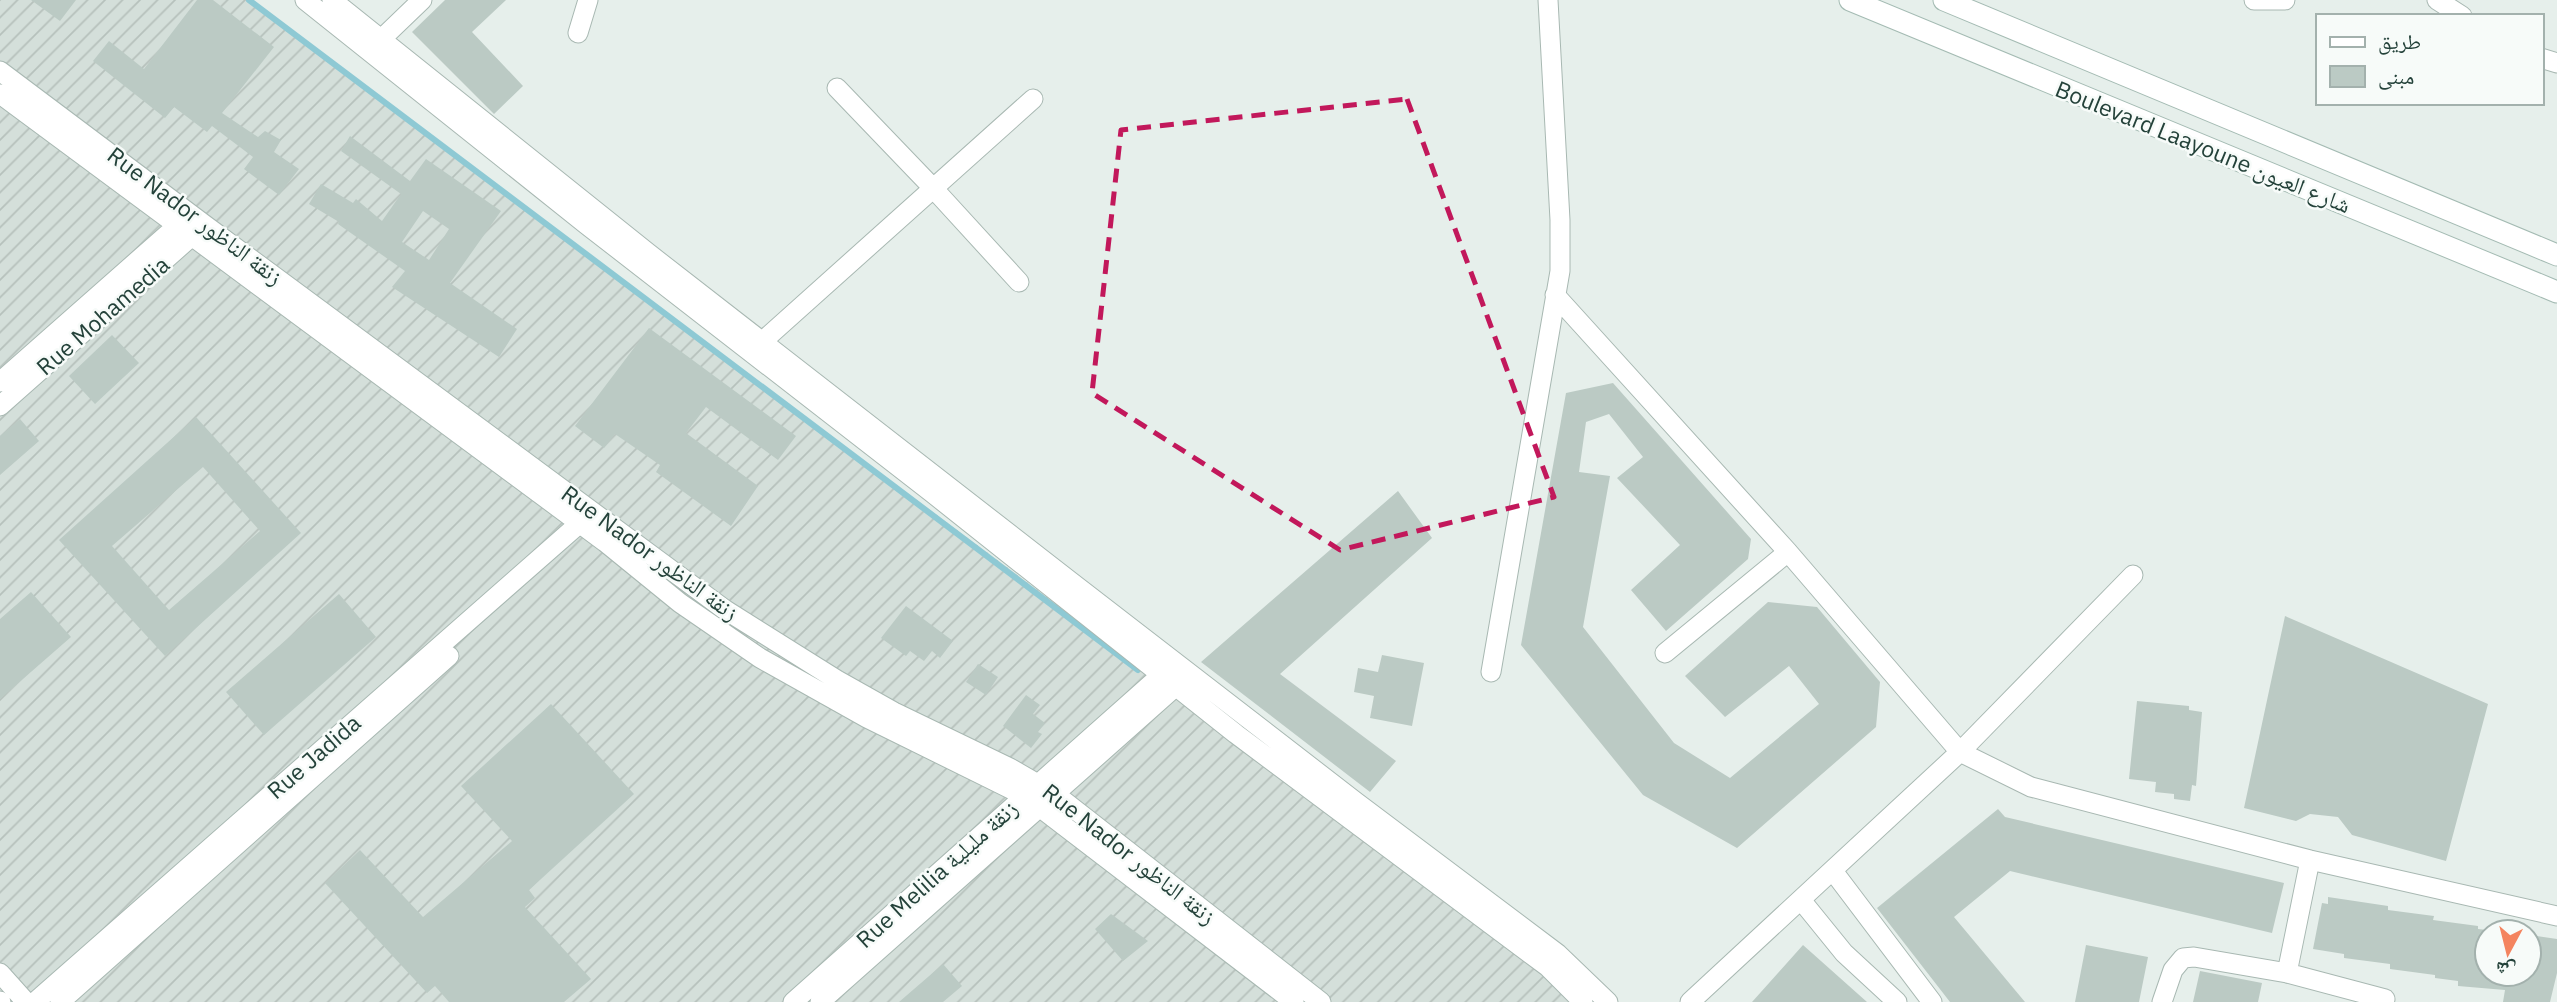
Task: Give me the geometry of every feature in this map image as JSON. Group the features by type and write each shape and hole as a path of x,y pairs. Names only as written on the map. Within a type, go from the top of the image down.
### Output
{"street":[{"path":"305,0 375,45 1176,674 1558,954 1608,1002"},
{"path":"332,0 375,45"},
{"path":"375,45 422,0"},
{"path":"578,33 588,0"},
{"path":"1491,671 1560,271 1560,220 1548,0"},
{"name":"Boulevard Laayoune شارع العيون","path":"1850,0 2557,292"},
{"name":"Boulevard Laayoune شارع العيون","path":"1944,0 2557,256"},
{"path":"2254,0 2285,0"},
{"path":"2437,0 2459,14"},
{"name":"Rue Nador زنقة الناظور","path":"0,71 191,225"},
{"path":"837,88 1019,282"},
{"name":"Rue Nador زنقة الناظور","path":"0,94 191,225 591,521 680,603 760,658 867,718 1040,795 1321,1002"},
{"path":"757,347 1032,99"},
{"name":"Rue Mohamedia","path":"0,382 191,225"},
{"name":"Rue Mohamedia","path":"0,406 191,225"},
{"path":"1555,295 1788,552 1960,752 2031,787 2310,860 2557,916"},
{"name":"Rue Jadida","path":"35,1002 591,521"},
{"name":"Rue Jadida","path":"61,1002 591,521"},
{"path":"1665,653 1788,552"},
{"path":"1690,1002 1960,752 2133,575"},
{"path":"1176,674 1236,734 1548,967 1583,1002"},
{"name":"Rue Melilia زنقة مليلية","path":"820,1002 1040,795 1176,674"},
{"name":"Rue Nador زنقة الناظور","path":"1040,795 1293,1002"},
{"name":"Rue Melilia زنقة مليلية","path":"793,1002 1040,795"},
{"path":"2287,973 2310,860"},
{"path":"1833,871 1932,1002"},
{"path":"1801,900 1844,953 1897,1002"},
{"path":"2162,1002 2173,970 2183,958 2194,957 2287,973 2387,1001"},
{"path":"0,973 26,1002"}],"highlighted area":[{"path":"1407,99 1554,497 1340,550 1092,393 1121,130"}],"shaded area":[{"path":"0,0 248,0 1546,968 1578,1002 0,1002"}],"building":[{"path":"31,0 76,0 60,21"},
{"path":"197,0 213,0 274,47 222,113 258,137 265,131 281,140 274,152 299,169 279,195 244,169 253,157 212,126 207,132 174,107 165,118 93,61 109,41 144,69"},
{"path":"445,0 506,0 472,32 523,86 494,114 412,32"},
{"path":"350,136 410,181 426,159 501,211 450,283 517,329 499,357 392,287 405,271 338,224 339,222 309,204 321,184 353,203 356,199 382,221 401,194 341,151","holes":["423,211 449,229 429,260 402,242"]},
{"path":"649,328 796,436 778,460 706,407 686,433 758,486 731,526 656,472 660,465 615,434 604,448 575,426"},
{"path":"112,335 139,363 95,404 69,376"},
{"path":"1613,383 1751,539 1748,559 1666,631 1631,590 1680,545 1617,478 1643,457 1609,414 1586,422 1579,472 1610,476 1583,627 1674,743 1730,778 1819,704 1789,666 1725,717 1685,676 1768,602 1817,607 1880,682 1876,727 1737,848 1643,795 1521,645 1566,393"},
{"path":"196,417 301,533 165,656 59,540","holes":["203,467 260,531 169,610 112,546"]},
{"path":"20,419 39,441 0,475 0,436"},
{"path":"1398,491 1432,538 1280,674 1396,761 1370,792 1201,662"},
{"path":"31,592 71,637 0,699 0,619"},
{"path":"339,594 376,637 264,735 226,692"},
{"path":"906,606 953,641 940,658 932,651 924,661 910,651 906,656 881,638"},
{"path":"2285,616 2488,704 2446,861 2352,835 2338,817 2310,814 2296,821 2244,808"},
{"path":"1382,655 1424,663 1412,726 1370,718 1374,696 1354,692 1358,668 1378,672"},
{"path":"978,664 998,677 986,695 966,682"},
{"path":"1026,695 1040,705 1033,714 1045,723 1038,732 1042,734 1031,748 1003,726"},
{"path":"2137,701 2189,706 2189,710 2202,712 2196,786 2192,785 2190,801 2174,799 2174,794 2155,792 2156,782 2129,779"},
{"path":"551,704 634,794 529,890 535,898 525,907 591,979 564,1002 449,1002 435,986 427,993 325,883 360,850 423,917 512,841 461,786"},
{"path":"1998,809 2005,817 2284,883 2272,933 2010,871 1954,917 2025,1002 1950,1002 1877,908"},
{"path":"2328,897 2388,906 2388,910 2434,916 2433,920 2473,925 2473,987 2458,986 2458,981 2435,978 2435,975 2390,969 2390,964 2344,958 2344,954 2313,949 2322,903 2328,904"},
{"path":"1111,914 1148,941 1123,961 1095,929"},
{"path":"2543,937 2557,939 2557,973 2550,1002 2503,1002 2505,990 2482,988 2543,988"},
{"path":"1803,945 1867,1002 1752,1002"},
{"path":"2086,945 2148,957 2139,1002 2075,1002"},
{"path":"943,964 962,986 943,1002 899,1002"},
{"path":"2200,971 2262,983 2258,1002 2193,1002"}],"waterway":[{"path":"249,0 1138,670"}]}
